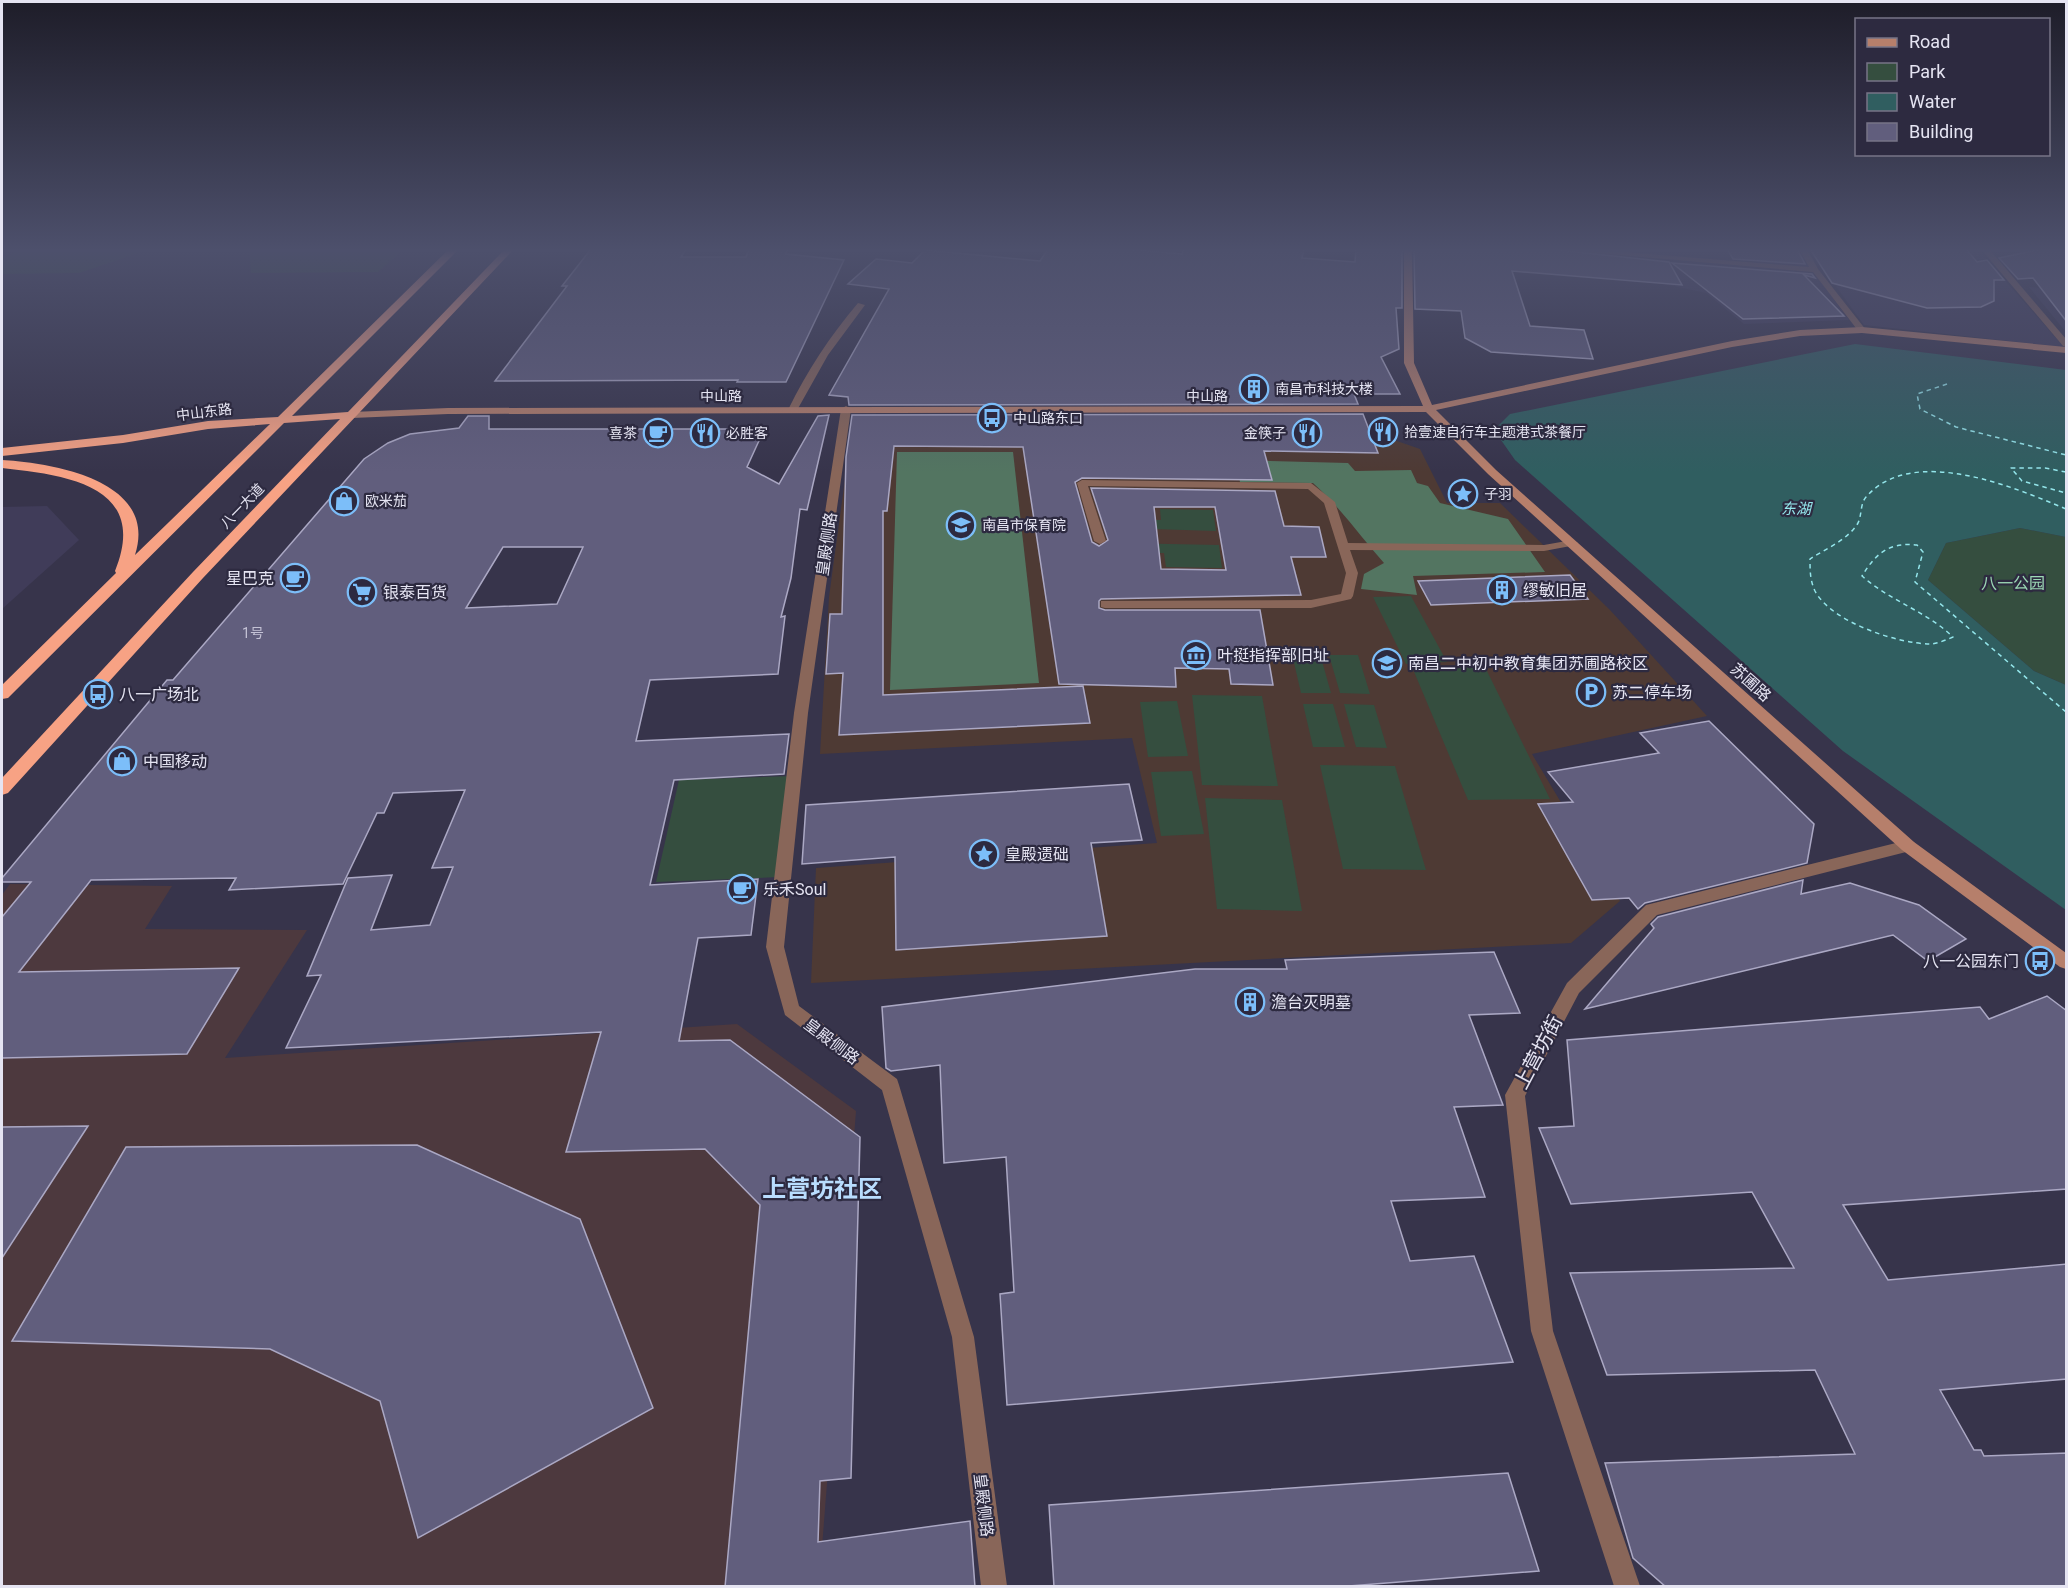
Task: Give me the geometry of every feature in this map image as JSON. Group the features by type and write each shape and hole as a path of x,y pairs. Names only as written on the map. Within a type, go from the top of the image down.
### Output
{"highway":[{"path":"2,694 380,323"},
{"name":"八一大道","path":"2,789 198,575 440,323"},
{"name":"中山东路","path":"2,452 123,439 208,425 352,416"},
{"path":"2,464 62,472 91,480 115,497 129,518 131,545 120,576"}],"main road":[{"path":"1409,323 1409,363 1429,409"},
{"name":"中山路","path":"411,412 1429,409 1732,344 1800,333 1862,330 2067,350"},
{"name":"苏圃路","path":"1429,409 1492,472 1908,846 2067,962"},
{"name":"中山东路","path":"352,416 411,412"}],"street":[{"path":"792,410 808,378 846,323"},
{"path":"1857,323 1862,330"},
{"path":"2049,323 2067,344"},
{"name":"皇殿侧路","path":"846,409 801,713 775,947 791,1010 890,1085 963,1337 994,1587"},
{"path":"1100,541 1082,483 1311,486 1329,502 1352,573 1347,596 1311,604 1105,604"},
{"path":"1342,546 1544,548 1572,543"},
{"name":"上营坊街","path":"1627,1587 1542,1331 1515,1095 1573,988 1652,910 1908,846"}],"shaded area":[{"path":"1863,323 2043,323 2064,347"},
{"path":"2059,323 2066,323 2066,332"},
{"name":"南昌二中初中教育集团苏圃路校区","path":"851,435 1394,440 1420,449 1447,503 1500,503 1610,610 1707,716 1532,754 1620,901 1571,943 811,983 816,868 1157,843 1132,738 820,754 829,597"},
{"path":"897,452 1013,452 1039,683 890,690"},
{"path":"1235,460 1348,463 1355,471 1411,470 1417,483 1428,486 1440,503 1508,519 1545,572 1413,576 1417,595 1361,589 1364,574 1384,563 1323,492 1313,483 1240,482"},
{"path":"47,506 79,540 2,609 2,507"},
{"path":"10,884 172,886 145,929 307,930 225,1058 737,1024 856,1111 819,1586 2,1586 2,895"}],"green space":[{"path":"1160,509 1213,510 1216,531 1119,528 1118,520 1161,520"},
{"name":"八一公园","path":"2020,528 2066,537 2066,685 2034,671 1928,580 1946,543"},
{"path":"1120,543 1219,545 1222,568 1166,567 1164,553 1120,553"},
{"path":"1411,596 1447,662 1406,664 1373,597"},
{"path":"1292,654 1320,654 1331,693 1301,693"},
{"path":"1329,655 1358,655 1370,694 1340,693"},
{"path":"1412,667 1485,667 1550,799 1468,800"},
{"path":"1192,695 1262,696 1278,786 1202,785"},
{"path":"1177,701 1188,756 1148,757 1140,702"},
{"path":"1303,704 1333,704 1345,747 1313,747"},
{"path":"1344,704 1374,705 1387,748 1356,747"},
{"path":"1320,765 1395,766 1426,870 1343,869"},
{"path":"1192,771 1204,834 1161,836 1151,772"},
{"path":"793,776 780,877 656,882 679,780"},
{"path":"1205,798 1282,800 1302,911 1217,909"}],"water":[{"name":"东湖","path":"1855,344 2066,370 2066,537 2020,528 1946,543 1928,580 2034,671 2066,685 2066,910 1843,751 1515,460 1494,430 1510,414"}],"building":[{"path":"539,323 814,323 786,382 737,382 738,380 495,381"},
{"path":"870,323 1397,323 1399,349 1381,357 1400,394 1354,394 1358,404 849,405 848,397 829,395"},
{"path":"1463,323 1529,323 1530,326 1584,330 1593,359 1491,352 1465,338"},
{"path":"1363,414 1378,453 1264,451 1272,480 1082,478 1075,482 1092,542 1099,546 1108,540 1091,488 1275,491 1284,526 1319,527 1326,557 1291,557 1301,595 1101,599 1099,601 1099,608 1105,610 1260,610 1273,685 1231,684 1229,669 1175,668 1176,687 1059,684 1023,447 894,446 887,511 883,511 883,695 1083,686 1090,723 839,735 843,673 826,674 830,614 842,614 846,457 852,415","holes":["1154,507 1215,507 1226,570 1161,569"]},
{"path":"829,415 807,510 800,509 791,578 781,617 785,616 778,674 650,680 636,741 789,734 784,774 674,780 650,885 758,879 751,935 698,938 679,1041 730,1040 860,1137 851,1478 820,1481 818,1542 970,1521 975,1587 725,1587 760,1205 705,1149 566,1152 601,1032 286,1048 321,975 307,976 348,878 392,875 371,930 430,925 453,867 432,868 465,790 393,793 384,813 377,813 343,884 229,890 236,878 91,880 19,972 239,968 187,1054 2,1058 2,917 31,882 2,882 2,878 167,680 173,680 364,459 388,443 410,434 459,428 468,416 489,416 489,429 737,429 736,432 763,432 747,467 779,484 818,416","holes":["503,547 583,547 557,604 466,608"]},
{"name":"缪敏旧居","path":"1570,575 1588,599 1431,605 1418,581"},
{"path":"1709,721 1814,824 1807,863 1645,903 1638,909 1629,898 1592,900 1538,804 1573,802 1548,772 1659,753 1640,733"},
{"path":"1129,784 1142,840 1091,843 1107,936 896,950 895,857 802,864 806,805"},
{"path":"1803,880 1801,894 1850,883 1919,905 1966,939 1928,961 1893,935 1585,1009 1654,928 1651,924 1658,917"},
{"path":"1494,952 1520,1013 1469,1015 1503,1105 1454,1107 1485,1197 1391,1201 1410,1261 1474,1256 1513,1362 1007,1405 1000,1294 1014,1292 1006,1157 944,1163 940,1065 891,1071 886,1068 882,1007 1195,969 1287,969 1285,960"},
{"path":"2047,996 2067,1011 2067,1189 1843,1205 1888,1280 2067,1264 2067,1379 1940,1390 1974,1450 1981,1450 1984,1456 2067,1453 2067,1587 1666,1587 1633,1558 1605,1463 1855,1454 1815,1370 1607,1375 1570,1273 1794,1268 1752,1192 1571,1204 1539,1128 1574,1126 1567,1040 1980,1007 1989,1019"},
{"path":"88,1126 2,1258 2,1127"},
{"path":"417,1145 580,1219 653,1408 418,1538 380,1401 270,1349 12,1341 126,1147"},
{"path":"1508,1473 1539,1571 1336,1587 1054,1587 1049,1505"}],"ferry route":[{"path":"1947,384 1917,394 1920,409 1956,427 2066,455"},
{"path":"2066,472 2045,468 2011,468 2022,481 2066,493"},
{"path":"2066,509 2019,490 1964,475 1936,472 1909,473 1886,481 1866,497 1854,529 1810,559 1811,579 1815,591 1835,612 1884,635 1931,644 1953,637 1931,620 1862,576 1878,555 1891,547 1917,545 1923,552 1915,582 2066,712"}],"place":[{"name":"南昌市科技大楼","path":"1254,389"},
{"name":"中山路东口","path":"992,418"},
{"name":"拾壹速自行车主题港式茶餐厅","path":"1383,432"},
{"name":"喜茶","path":"658,433"},
{"name":"必胜客","path":"705,433"},
{"name":"金筷子","path":"1307,433"},
{"name":"子羽","path":"1463,494"},
{"name":"欧米茄","path":"344,501"},
{"name":"南昌市保育院","path":"961,525"},
{"name":"星巴克","path":"295,578"},
{"name":"缪敏旧居","path":"1502,590"},
{"name":"银泰百货","path":"362,592"},
{"name":"叶挺指挥部旧址","path":"1196,655"},
{"name":"南昌二中初中教育集团苏圃路校区","path":"1387,663"},
{"name":"苏二停车场","path":"1591,692"},
{"name":"八一广场北","path":"98,694"},
{"name":"中国移动","path":"122,761"},
{"name":"皇殿遗础","path":"984,854"},
{"name":"乐禾Soul","path":"742,889"},
{"name":"八一公园东门","path":"2040,961"},
{"name":"澹台灭明墓","path":"1250,1002"}],"district":[{"name":"上营坊社区","path":"822,1189"}]}
